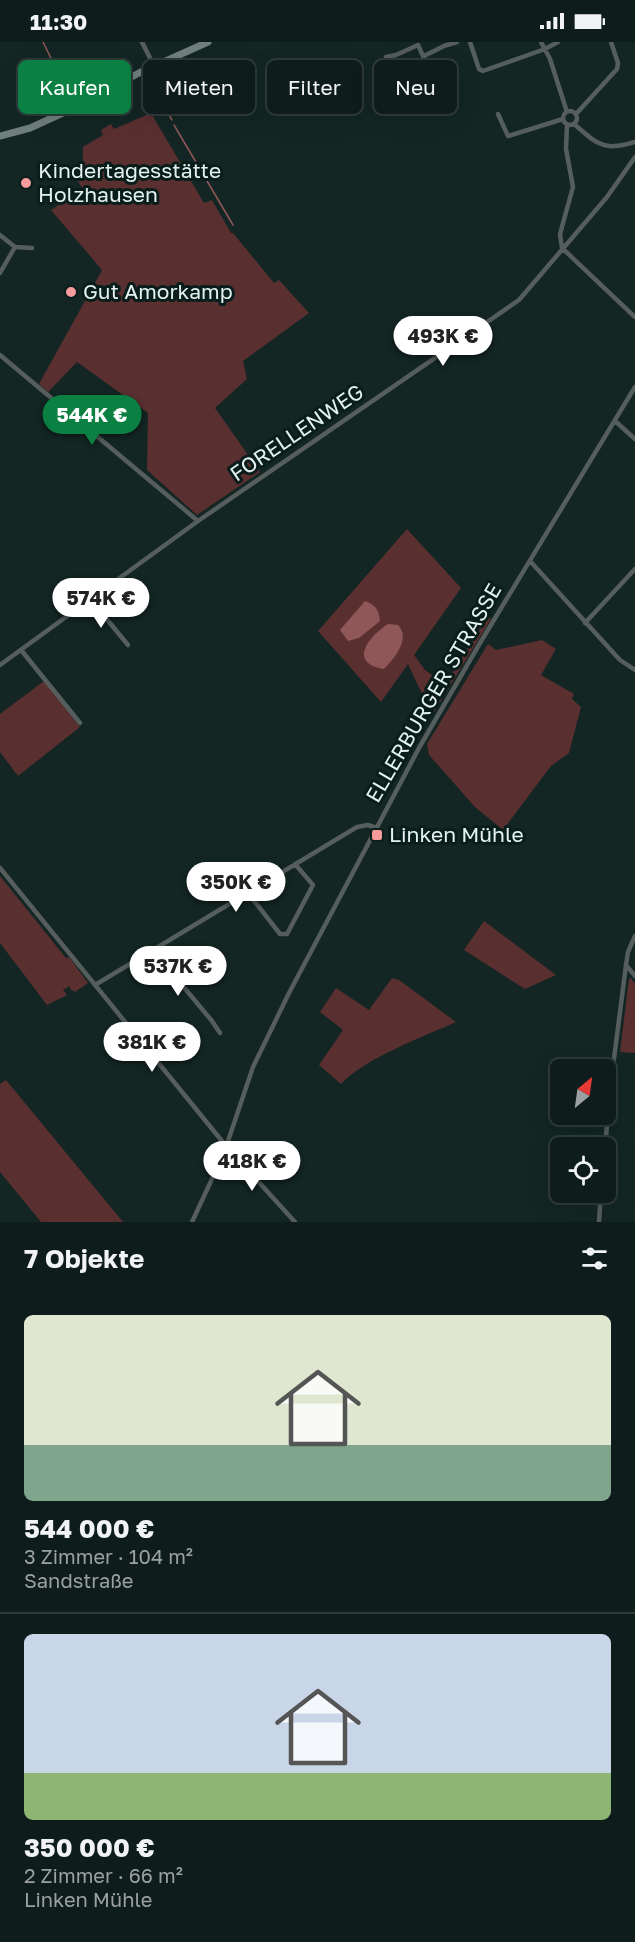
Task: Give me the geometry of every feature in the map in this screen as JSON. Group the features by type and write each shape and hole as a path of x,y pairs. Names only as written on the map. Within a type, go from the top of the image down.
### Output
{"street":[{"path":"142,42 151,60"},
{"path":"168,60 208,42"},
{"path":"424,56 457,42"},
{"path":"470,42 479,69 483,71 558,42"},
{"path":"498,114 508,136 563,119 567,112 555,73 541,42"},
{"path":"576,114 617,69 618,63 611,42"},
{"path":"386,57 418,45 426,60"},
{"path":"0,136 30,128 143,72"},
{"path":"567,112 571,111 576,114"},
{"path":"574,124 577,120 576,114"},
{"path":"563,119 567,125 566,149 573,187 560,234 562,248 635,317"},
{"path":"567,125 574,124 608,147 619,147 635,142"},
{"name":"FORELLENWEG","path":"0,665 198,521 519,300 607,197 635,157"},
{"path":"0,235 15,247 32,248"},
{"path":"0,273 15,247"},
{"path":"0,355 198,521"},
{"name":"ELLERBURGER STRASSE","path":"192,1222 226,1146 253,1067 289,993 439,713 635,387"},
{"path":"615,421 635,439"},
{"path":"530,561 620,660 635,670"},
{"path":"585,623 635,569"},
{"path":"91,600 128,645"},
{"path":"21,650 80,723"},
{"path":"95,986 357,827 368,825 377,828"},
{"path":"248,893 280,934 287,934 313,885 295,864"},
{"path":"0,868 226,1146 295,1222"},
{"path":"606,1137 626,965 628,952 635,936"},
{"path":"153,949 220,1033"},
{"path":"626,965 635,976"},
{"path":"599,1222 600,1203"}],"shaded area":[{"path":"152,114 204,203 212,200 231,233 274,283 279,280 309,313 243,361 247,379 215,408 260,472 197,515 147,470 148,413 77,362 48,392 39,384 102,270 51,210 83,189 69,167 83,161 83,147 103,135 101,130 111,124 114,129"},
{"path":"407,529 461,588 414,655 425,670 445,684 488,616 491,619 431,717 408,664 381,702 318,631"},
{"path":"365,601 376,608 380,621 359,638 348,641 340,630"},
{"path":"388,624 398,625 403,636 397,654 384,669 373,666 364,656 368,642"},
{"path":"542,640 556,649 541,675 574,694 572,699 581,707 569,753 551,766 503,830 475,807 429,755 427,744 488,644 496,650"},
{"path":"44,681 80,727 18,776 0,752 0,714"},
{"path":"0,876 66,958 69,957 88,983 75,992 70,989 70,986 63,990 67,995 47,1005 0,943"},
{"path":"484,921 556,975 525,989 464,950"},
{"path":"392,978 399,980 456,1022 411,1041 364,1065 341,1084 319,1065 343,1030 320,1012 336,988 369,1010"},
{"path":"631,978 635,984 635,1053 620,1052 629,979"},
{"path":"6,1080 123,1222 41,1222 0,1172 0,1084"}],"waterway":[{"path":"43,42 52,60"},
{"path":"169,114 172,120"},
{"path":"174,125 233,225"}],"place":[{"name":"Kindertagesstätte Holzhausen","path":"26,183"},
{"name":"Gut Amorkamp","path":"71,292"},
{"name":"Linken Mühle","path":"377,835"}]}
